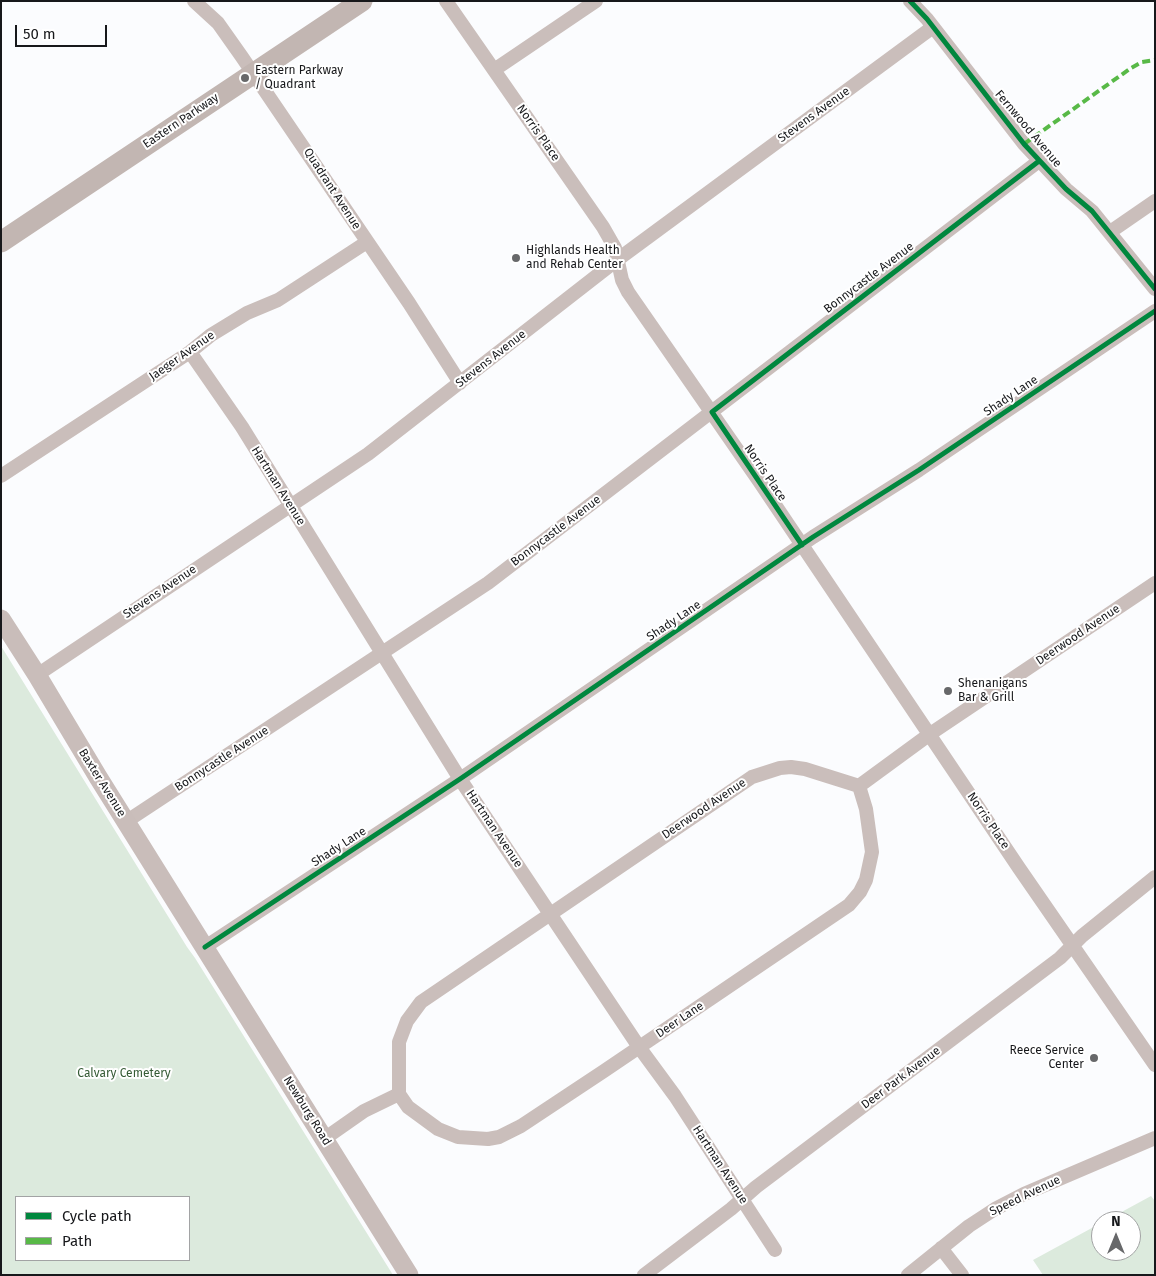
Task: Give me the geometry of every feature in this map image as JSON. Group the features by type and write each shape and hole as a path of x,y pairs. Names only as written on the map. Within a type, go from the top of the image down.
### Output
{"main road":[{"name":"Eastern Parkway","path":"1,242 362,1"},
{"name":"Baxter Avenue","path":"1,619 205,947"},
{"name":"Newburg Road","path":"205,947 409,1275"}],"street":[{"name":"Quadrant Avenue","path":"194,1 218,23 253,73 409,303 460,384"},
{"name":"Norris Place","path":"446,1 603,227 615,248 622,280 628,292 712,412 1155,1065"},
{"path":"494,70 596,1"},
{"name":"Fernwood Avenue","path":"919,4 934,27 1024,144 1066,188 1092,211 1155,289"},
{"name":"Stevens Avenue","path":"37,675 368,454 617,260 934,27"},
{"name":"Bonnycastle Avenue","path":"127,822 488,583 1039,161"},
{"path":"1110,232 1155,201"},
{"name":"Jaeger Avenue","path":"1,476 190,352 211,335 247,313 278,300 367,242"},
{"name":"Shady Lane","path":"205,947 460,779 802,545 919,470 1155,311"},
{"name":"Hartman Avenue","path":"190,352 242,428 460,779 639,1048 675,1096 774,1250"},
{"name":"Deerwood Avenue","path":"399,1094 399,1042 405,1026 422,1002 752,777 780,768 805,768 858,786 930,734 1155,583"},
{"name":"Deer Lane","path":"399,1094 408,1107 438,1129 458,1137 488,1140 499,1137 521,1126 639,1048 849,906 860,892 866,880 872,852 866,809 858,786"},
{"name":"Deer Park Avenue","path":"644,1275 1062,956 1072,945 1155,877"},
{"path":"324,1139 364,1112 399,1094"},
{"name":"Speed Avenue","path":"908,1275 969,1226 995,1209 1024,1194 1155,1138"},
{"path":"941,1248 962,1275"}],"green space":[{"name":"Calvary Cemetery","path":"1,646 187,947 393,1275 1,1275"},
{"path":"1151,1196 1155,1201 1155,1275 1043,1275 1033,1260 1091,1228 1091,1261 1141,1261 1141,1211 1123,1211"}],"marked path":[{"path":"1024,144 1131,68 1142,62 1155,60"}],"cycle path":[{"path":"910,1 927,19 1024,144 1066,189 1092,211 1155,289"},
{"path":"802,545 712,412 1039,161"},
{"path":"205,947 460,779 813,537 919,470 1155,311"}],"place":[{"name":"Eastern Parkway / Quadrant","path":"245,78"},
{"name":"Highlands Health and Rehab Center","path":"516,258"},
{"name":"Shenanigans Bar & Grill","path":"948,691"},
{"name":"Reece Service Center","path":"1094,1058"}]}
